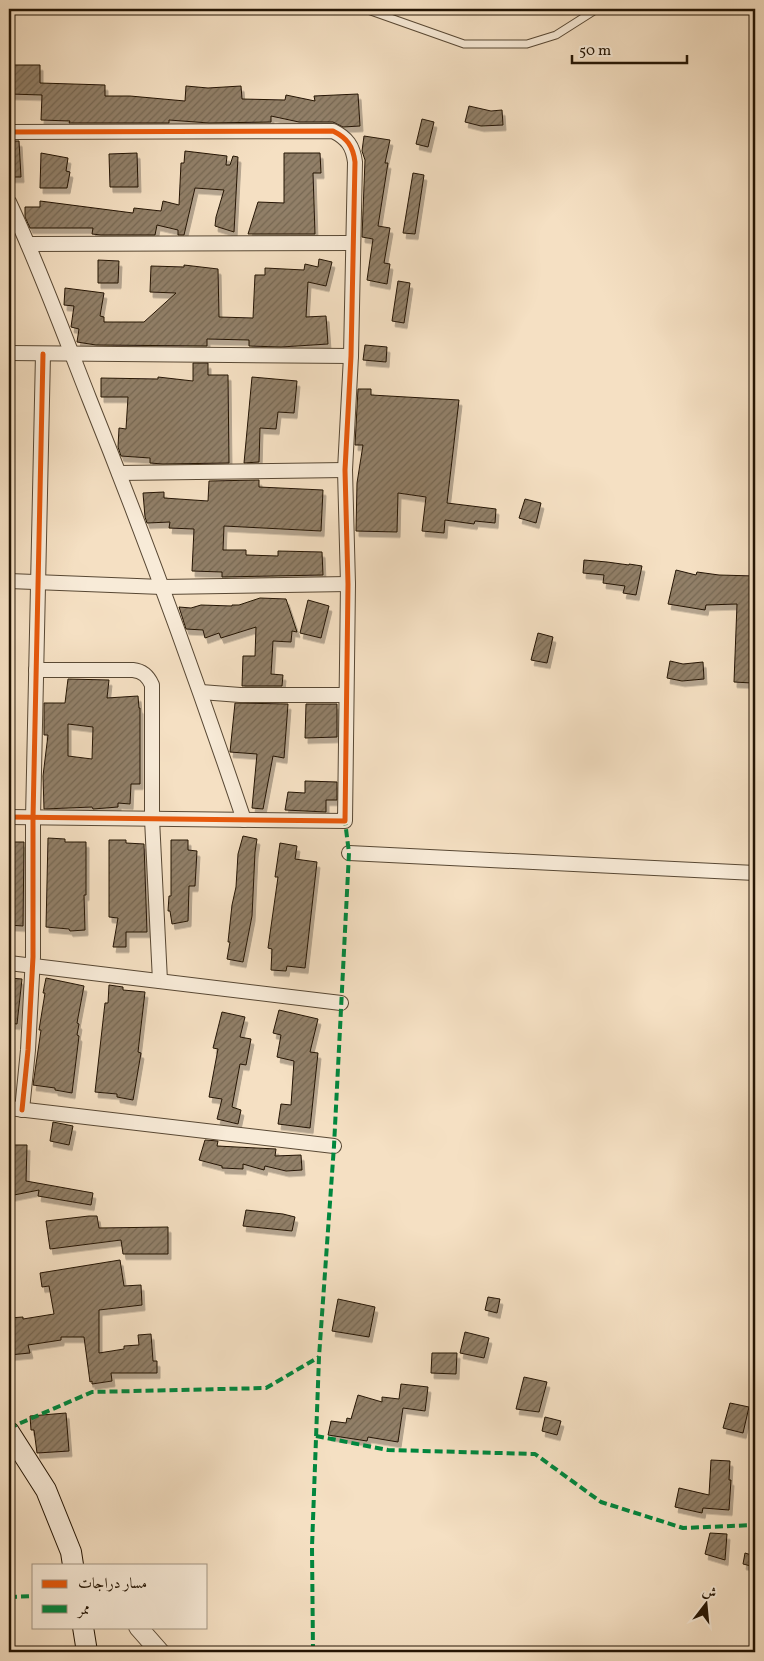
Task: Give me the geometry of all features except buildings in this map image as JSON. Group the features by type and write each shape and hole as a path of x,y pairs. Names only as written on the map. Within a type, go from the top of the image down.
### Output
{"main road":[{"path":"9,1432 46,1490 76,1560"},
{"path":"83,1628 87,1652"}],"street":[{"path":"9,132 333,131 349,143 355,162 351,356 345,470 348,584 345,821 9,818"},
{"path":"9,202 28,244 119,473 201,692 244,820"},
{"path":"28,244 353,243"},
{"path":"9,353 351,356"},
{"path":"43,354 33,818 32,966 28,1050 15,1109 334,1146"},
{"path":"119,473 345,470"},
{"path":"9,580 162,587 348,584"},
{"path":"36,670 133,670 142,672 152,685 152,819 160,981"},
{"path":"201,692 240,695 346,695"},
{"path":"349,852 755,873"},
{"path":"9,963 341,1003"},
{"path":"139,1628 160,1652"}],"lane":[{"path":"364,9 464,44 527,44 556,35 597,9"}],"marked path":[{"path":"313,1652 312,1547 319,1357 334,1146 349,853 345,821"},
{"path":"9,1428 92,1392 266,1388 319,1357"},
{"path":"316,1436 388,1450 535,1454 601,1502 683,1528 755,1525"},
{"path":"9,1597 32,1596"}],"cycle path":[{"path":"9,132 333,131 348,143 353,151 355,162 351,356 345,470 348,584 345,821 9,817"},
{"path":"22,1110 28,1050 33,957 33,818 43,354"}]}
